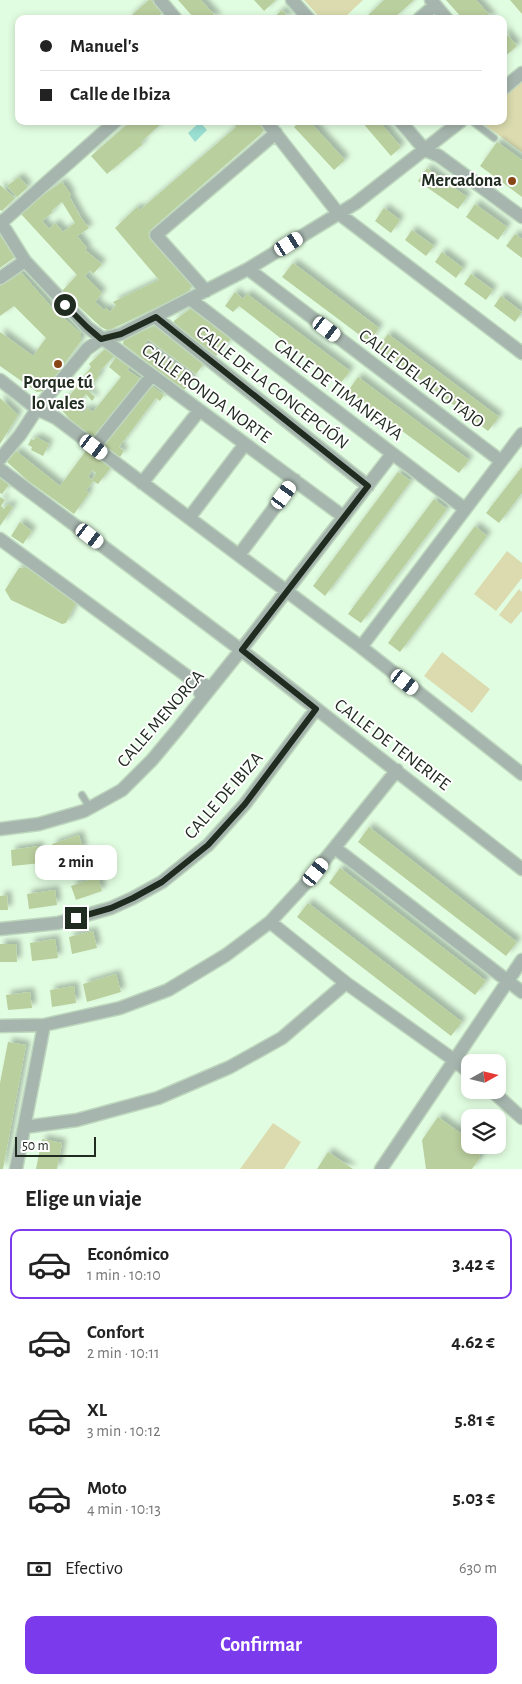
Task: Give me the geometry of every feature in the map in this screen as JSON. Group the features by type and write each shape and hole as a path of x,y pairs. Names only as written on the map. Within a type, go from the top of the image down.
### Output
{"street":[{"path":"160,0 173,15"},
{"path":"292,0 305,15"},
{"path":"422,15 433,3 444,15"},
{"path":"507,84 522,73"},
{"path":"0,222 111,125"},
{"path":"269,125 338,213 522,353"},
{"path":"403,125 425,150 439,156 522,217"},
{"path":"0,459 20,434 37,408 87,349 101,339 121,334 248,269 372,192 456,125"},
{"path":"206,291 156,235 276,133"},
{"name":"CALLE RONDA NORTE","path":"0,222 25,261 87,327 101,339 344,516"},
{"path":"0,278 25,261"},
{"name":"CALLE DEL ALTO TAJO","path":"248,269 501,462"},
{"name":"CALLE DE TIMANFAYA","path":"190,299 465,508"},
{"name":"CALLE DE LA CONCEPCIÓN","path":"156,317 368,486"},
{"path":"94,447 152,375"},
{"path":"0,380 37,408 53,416 287,591 522,774"},
{"path":"142,483 200,410"},
{"path":"361,647 522,434"},
{"path":"189,518 245,444"},
{"name":"CALLE MENORCA","path":"0,829 39,824 84,811 122,790 152,760 206,689 242,650 392,454"},
{"name":"CALLE DE TENERIFE","path":"0,468 242,650 522,869"},
{"path":"239,555 294,480"},
{"path":"0,539 206,689"},
{"name":"CALLE DE IBIZA","path":"0,929 58,923 111,908 162,882 208,845 245,804 316,709"},
{"path":"0,1026 44,1025 120,1008 168,990 226,955 270,922 306,884 397,770"},
{"path":"335,848 522,992"},
{"path":"270,922 346,982 461,1066"},
{"path":"381,1169 522,960"},
{"path":"25,1127 77,1120 158,1098 230,1067 282,1038 346,982"},
{"path":"16,1169 44,1025"},
{"path":"500,1099 522,1118"}],"lane":[{"path":"477,125 494,138"},
{"path":"82,795 90,808"}],"green space":[{"path":"304,0 363,0 347,15 317,15"},
{"path":"522,81 522,152 485,125 507,125 507,94"},
{"path":"507,551 522,563 522,578 496,611 474,594"},
{"path":"519,589 522,592 522,611 511,624 499,615"},
{"path":"442,652 490,689 472,713 424,676"},
{"path":"273,1123 301,1142 284,1169 240,1169"}],"water":[{"path":"197,125 203,125 207,130 195,142 188,133"}],"building":[{"path":"149,0 162,13 160,15 132,15"},
{"path":"178,0 201,0 214,15 191,15"},
{"path":"254,0 276,0 264,11"},
{"path":"384,0 414,0 397,15 368,15"},
{"path":"446,0 476,0 489,15 459,15"},
{"path":"510,0 522,0 522,14"},
{"path":"282,10 286,15 276,15"},
{"path":"507,34 517,46 507,54"},
{"path":"126,125 160,125 141,142 143,144 107,174 91,156"},
{"path":"235,125 263,125 264,130 260,135 148,232 192,283 189,292 107,330 101,327 62,291 77,275 21,214 40,197 62,182 71,195 69,196 81,218 89,228 77,236 87,248 85,250 102,264 93,274 90,270 85,276 102,293 95,302 104,310 106,308 110,312 116,305 113,302 159,280 115,228 137,207 140,210 236,127","holes":["62,202 75,223 63,232 55,223 49,229 42,221"]},
{"path":"296,125 313,125 345,160 334,170 294,127"},
{"path":"364,125 382,125 401,147 391,156"},
{"name":"Mercadona","path":"497,142 522,160 522,197 480,166"},
{"path":"427,168 467,197 458,209 418,181"},
{"path":"19,177 28,187 17,197 7,186"},
{"path":"0,185 15,198 2,211 0,210"},
{"path":"475,204 507,227 498,240 466,217"},
{"path":"384,208 400,220 391,233 375,221"},
{"path":"412,230 434,246 426,256 405,240"},
{"path":"0,232 15,257 0,268"},
{"path":"515,234 522,239 522,258 506,246"},
{"path":"442,252 463,268 456,278 435,262"},
{"path":"293,263 379,328 369,342 282,277"},
{"path":"18,269 53,309 81,333 81,341 44,391 37,392 0,366 0,332 33,356 46,338 14,306 0,316 0,282"},
{"path":"471,274 493,290 486,300 464,284"},
{"path":"235,292 243,299 247,294 350,371 340,384 239,306 233,312 225,306"},
{"path":"501,296 522,312 515,322 494,306"},
{"path":"190,309 195,309 232,338 215,357 174,326 174,321"},
{"path":"155,326 205,362 196,374 148,339 145,344 193,378 184,390 123,344 124,338"},
{"path":"388,334 499,417 488,431 378,348"},
{"path":"106,348 114,356 98,373 100,375 88,390 95,397 92,401 86,394 76,406 83,413 87,408 93,412 121,377 109,367 116,357 129,367 127,370 142,380 93,438 74,424 58,406 68,398 91,367 89,364"},
{"path":"358,377 469,460 459,473 348,391"},
{"path":"150,385 164,395 160,401 156,398 119,447 124,451 120,457 104,445"},
{"path":"0,398 18,415 0,444"},
{"path":"36,437 49,444 43,456 31,450 32,447 28,445 31,439 34,440"},
{"path":"88,448 112,466 98,484 93,481 86,491 89,493 74,514 27,480 7,462 16,451 60,486","holes":["92,470 96,473 92,480 88,477"]},
{"path":"522,467 522,493 499,523 486,513"},
{"path":"398,472 411,481 325,596 313,586"},
{"path":"0,473 11,482 2,494 0,493"},
{"path":"0,497 5,500 1,506 4,509 8,504 13,507 0,526"},
{"path":"434,499 447,509 361,623 348,614"},
{"path":"20,522 32,531 23,544 11,536"},
{"path":"475,526 487,536 400,652 388,643"},
{"path":"30,567 76,603 66,623 62,624 11,600 5,590 19,568"},
{"path":"369,827 517,942 506,956 358,842"},
{"path":"79,835 83,850 56,858 52,844"},
{"path":"39,846 41,863 12,866 11,850"},
{"path":"340,868 486,981 475,995 329,883"},
{"path":"98,877 102,891 76,900 71,886"},
{"path":"55,890 57,905 29,909 27,894"},
{"path":"7,895 8,910 0,910 0,896"},
{"path":"308,903 462,1022 451,1036 297,917"},
{"path":"93,931 97,948 72,954 69,937"},
{"path":"55,939 58,958 32,961 30,943"},
{"path":"0,944 16,944 17,962 0,962"},
{"path":"116,974 121,992 87,1002 83,984"},
{"path":"74,986 76,1003 52,1007 50,990"},
{"path":"30,992 32,1008 8,1010 6,995"},
{"path":"8,1042 26,1045 3,1169 0,1169 0,1083"},
{"path":"438,1117 461,1134 461,1154 480,1154 480,1158 472,1169 426,1169 422,1140"},
{"path":"42,1139 62,1143 57,1169 36,1169"},
{"path":"328,1152 353,1169 317,1169"}],"place":[{"name":"Mercadona","path":"512,181"},
{"name":"Porque tú lo vales","path":"58,364"}],"route":[{"path":"65,305 101,339 121,334 156,317 368,486 242,650 316,709 245,804 208,845 162,882 111,908 76,918"}]}
